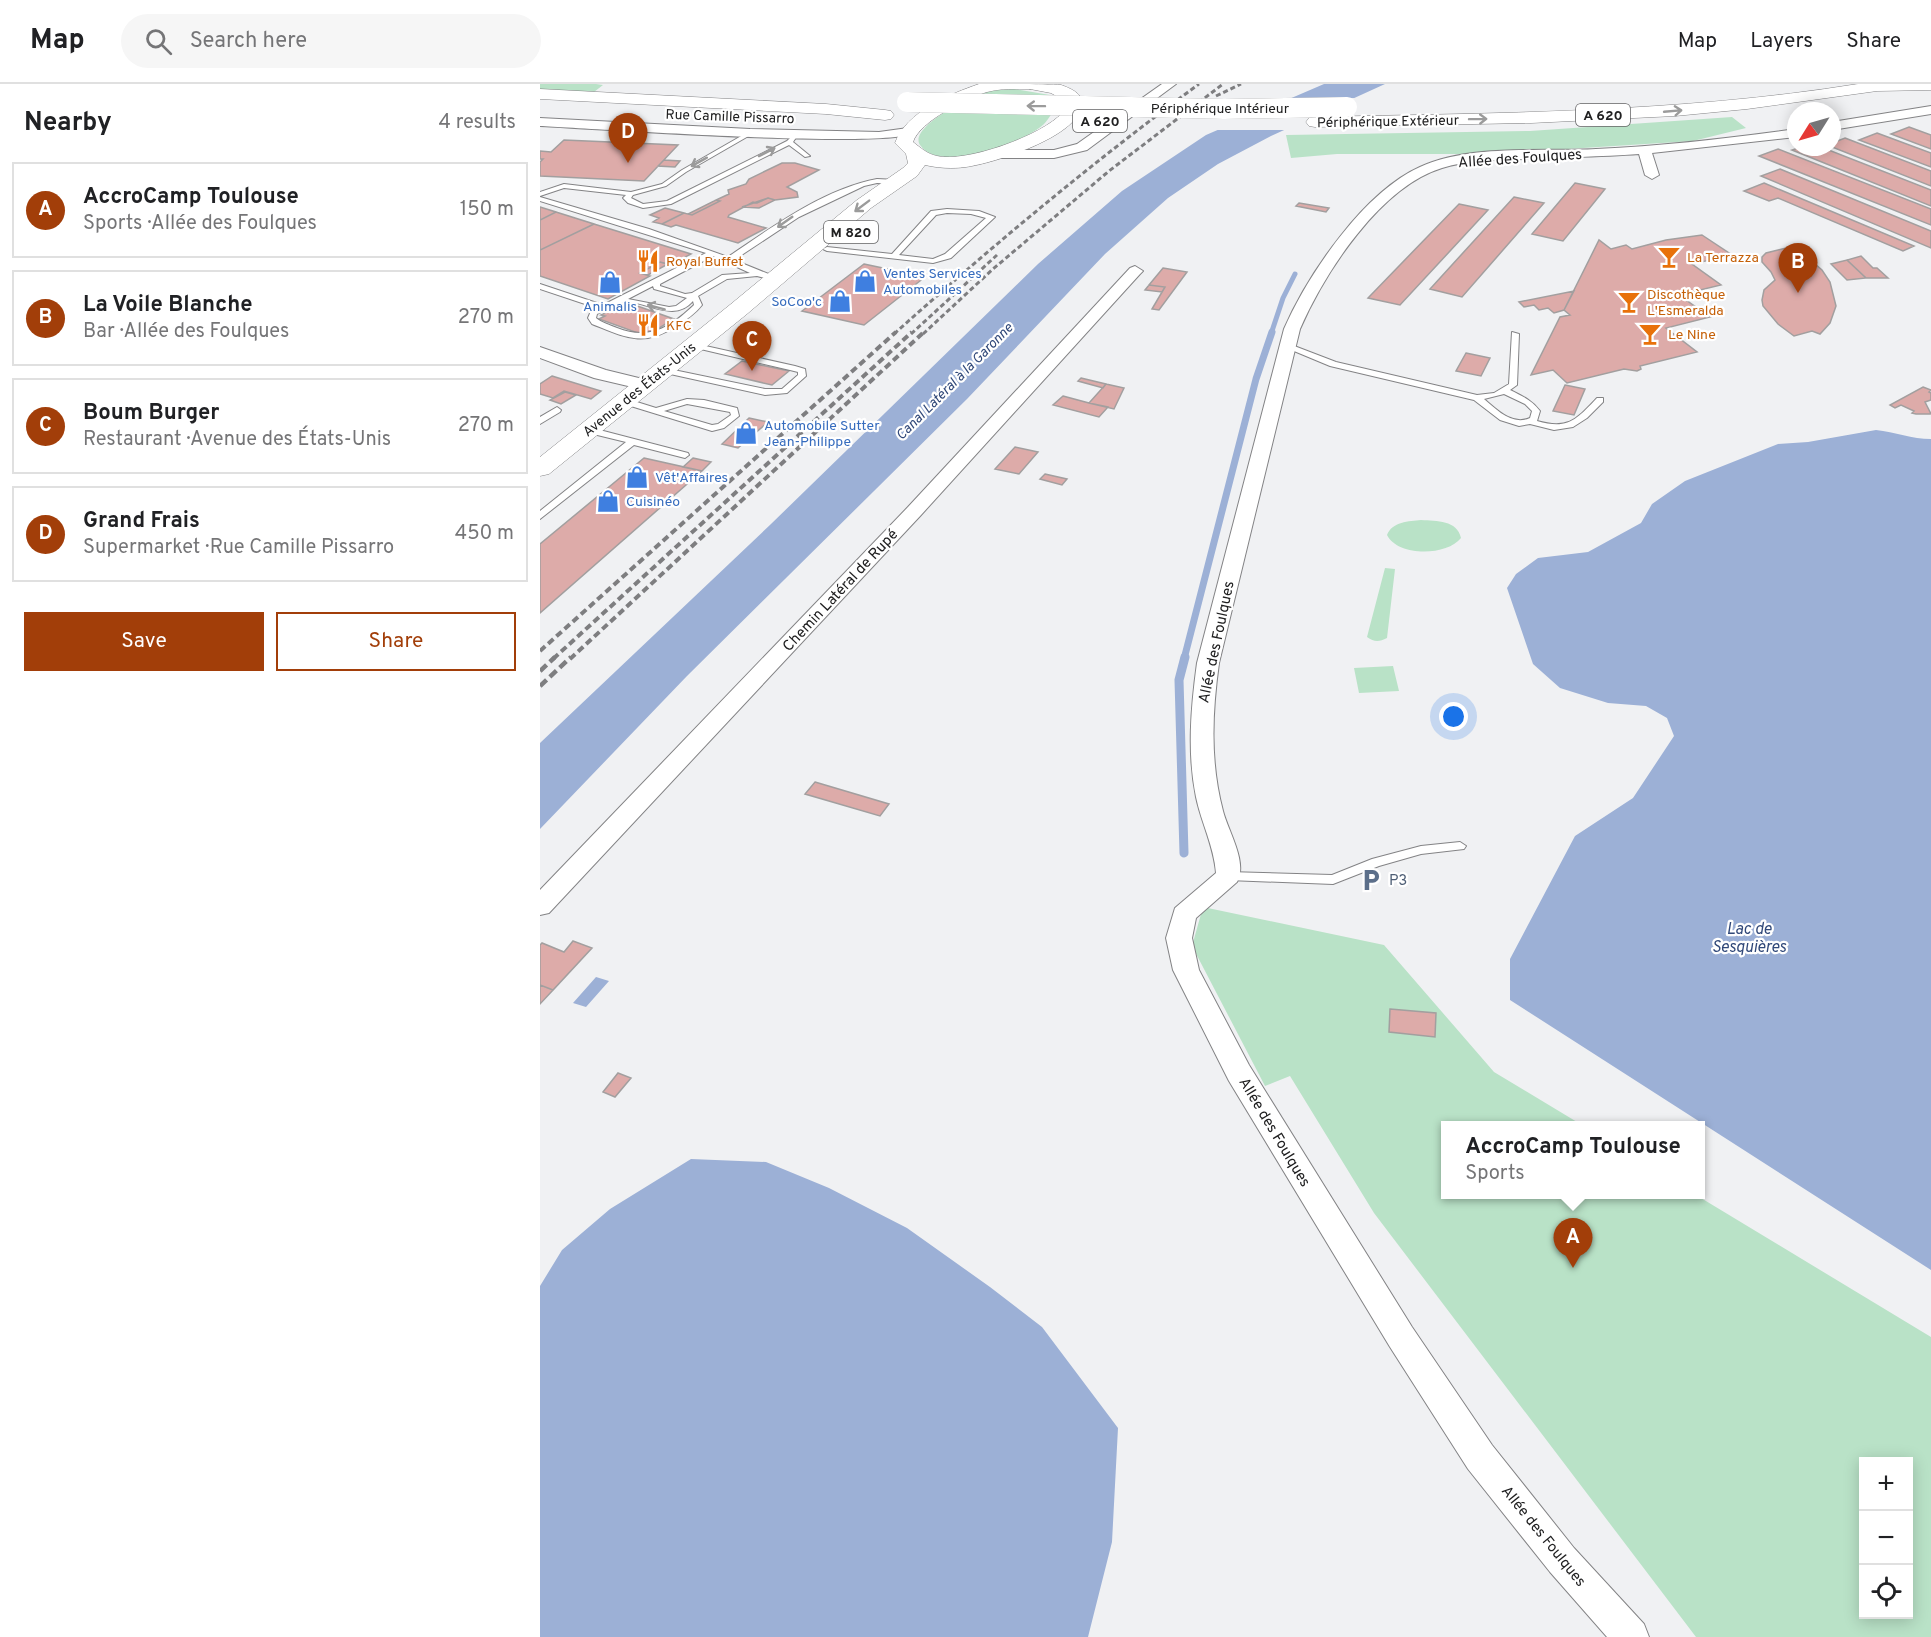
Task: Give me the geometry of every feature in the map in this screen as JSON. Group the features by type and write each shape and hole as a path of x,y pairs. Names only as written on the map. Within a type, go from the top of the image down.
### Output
{"main road":[{"path":"639,84 739,93 904,102"},
{"name":"Périphérique Intérieur","path":"904,102 1224,109 1347,107 1583,101 1790,84"},
{"path":"1041,85 1067,94 1081,94 1072,113 1064,121 1035,137 997,154 967,161 936,161 910,145 948,103 986,86 1041,85"},
{"name":"Périphérique Extérieur","path":"885,115 1103,122 1315,123 1648,112 1774,101 1882,85 1931,85"},
{"path":"794,90 904,102"},
{"path":"540,94 826,108 885,115"},
{"path":"540,104 648,105 885,115"},
{"name":"Avenue des États-Unis","path":"739,309 765,277 864,204 897,183 914,168 917,163 910,145"},
{"name":"Avenue des États-Unis","path":"540,469 739,309 897,198 967,161"}],"street":[{"path":"997,154 1054,154 1082,147 1170,84"},
{"path":"1841,125 1931,110"},
{"name":"Rue Camille Pissarro","path":"540,122 750,133 793,138 846,135 910,145"},
{"name":"Allée des Foulques","path":"1630,1637 1562,1560 1480,1457 1401,1337 1239,1072 1186,970 1179,938 1184,915 1228,876 1228,855 1210,803 1205,769 1202,707 1208,663 1286,346 1298,313 1327,267 1375,206 1412,176 1449,163 1644,150 1787,134"},
{"path":"1035,137 1044,145 1056,148 1082,147"},
{"path":"1644,150 1652,175"},
{"name":"Chemin Latéral de Rupé","path":"540,906 859,571 1031,387 1135,271"},
{"path":"540,352 600,374 645,385"}],"lane":[{"path":"540,194 564,186 631,194 664,185 750,133"},
{"path":"631,194 627,198 630,202 643,206 669,203 793,138 807,156"},
{"path":"730,259 796,215 862,184 877,181 897,183"},
{"path":"540,199 730,259 765,277"},
{"path":"827,249 933,261 944,259 991,218 942,211 934,213 894,256"},
{"path":"694,295 698,305 692,313 649,338 640,338 595,322 592,318 594,313 614,302 712,253"},
{"path":"614,302 635,300 671,310 687,304 694,295 725,277 765,277"},
{"path":"656,283 657,287 684,296 694,295"},
{"path":"540,286 604,308"},
{"path":"1286,346 1333,364 1477,398 1496,395 1513,385 1515,334"},
{"path":"664,370 705,377 721,376 769,387 781,384 795,374 795,369 695,345"},
{"path":"1504,391 1528,402 1536,411 1531,422"},
{"path":"1477,398 1509,421 1524,424 1531,422 1552,429 1566,429 1576,425 1600,400"},
{"path":"624,401 712,428 721,426 735,416 734,410 687,399 658,410"},
{"path":"540,422 557,410"},
{"path":"588,430 685,455"},
{"path":"540,516 632,442"},
{"path":"1228,876 1333,880 1376,862 1421,850 1460,846"}],"green space":[{"path":"540,84 603,85 594,92 540,91"},
{"path":"1014,89 1055,97 1057,105 1046,122 1034,132 1001,147 963,157 945,157 930,153 920,145 919,138 923,130 956,105 993,90"},
{"path":"1732,117 1746,128 1693,141 1487,154 1337,154 1291,158 1286,135 1530,131"},
{"path":"1421,520 1440,521 1451,525 1459,532 1461,538 1445,548 1423,552 1401,547 1387,535 1397,525"},
{"path":"1385,568 1395,569 1387,638 1377,641 1367,637"},
{"path":"1393,666 1399,691 1359,693 1354,668"},
{"path":"1203,907 1384,945 1494,1072 1575,1121 1441,1121 1441,1199 1703,1199 1931,1337 1931,1637 1696,1637 1374,1213 1290,1076 1265,1086 1192,946"}],"water":[{"name":"Canal Latéral à la Garonne","path":"1324,84 1385,84 1271,136 1218,164 1168,198 1105,254 967,399 687,676 540,829 540,743 771,524 1038,264 1122,191 1206,135"},
{"name":"Lac de Sesquières","path":"1876,430 1931,439 1931,1270 1705,1125 1705,1121 1699,1121 1510,1000 1510,959 1575,836 1633,798 1674,736 1667,718 1646,706 1608,703 1560,688 1533,664 1507,588 1516,574 1538,558 1588,552 1641,523 1652,504 1685,481 1778,444 1808,442"},
{"path":"596,977 609,981 586,1007 573,1003"},
{"path":"691,1159 766,1162 829,1188 907,1228 1042,1327 1118,1428 1112,1542 1088,1637 540,1637 540,1286 562,1250 610,1209"}],"pier":[{"path":"1280,98 1358,98 1290,130 1209,130"}],"building":[{"path":"1909,127 1931,135 1931,149 1891,134"},
{"path":"1877,133 1931,153 1931,167 1859,140"},
{"path":"1845,138 1931,171 1931,186 1841,151 1841,140"},
{"path":"564,140 678,145 644,181 540,176 540,162 543,159 540,159 540,151 551,152"},
{"path":"1778,149 1787,153 1787,156 1796,156 1931,209 1931,225 1759,156"},
{"path":"1841,155 1931,190 1931,206 1807,156"},
{"path":"664,160 680,161 675,167 658,166"},
{"path":"782,163 795,163 819,170 787,187 797,192 798,197 775,200 768,198 757,203 753,202 729,215 728,217 766,228 738,243 676,225 671,227 662,224 684,213 692,215 720,201 716,200 729,194 728,190 746,184 749,179"},
{"path":"1780,169 1931,231 1931,248 1761,176"},
{"path":"1575,183 1605,189 1563,241 1532,234"},
{"path":"1764,183 1914,246 1903,251 1778,198 1769,201 1744,191"},
{"path":"1514,197 1544,203 1462,297 1430,289"},
{"path":"768,198 775,200 759,208 742,207"},
{"path":"716,200 720,201 692,215 688,214"},
{"path":"1299,203 1329,208 1326,212 1296,206"},
{"path":"1459,204 1488,210 1400,305 1368,298"},
{"path":"540,207 556,212 540,220"},
{"path":"665,208 684,213 662,224 653,222 659,218 650,215"},
{"path":"556,212 594,224 540,250 540,220"},
{"path":"594,224 691,254 670,265 660,262 640,273 650,276 608,299 540,276 540,250"},
{"name":"Discothèque L'Esmeralda","path":"1702,235 1732,255 1692,264 1721,285 1679,295 1710,317 1666,328 1697,352 1640,366 1641,369 1637,371 1624,369 1567,383 1553,370 1531,375 1560,317 1570,315 1564,310 1599,240 1611,249 1626,245 1632,249 1666,240"},
{"path":"1794,246 1822,270 1830,282 1836,306 1830,323 1820,334 1812,331 1794,336 1778,324 1763,306 1764,290 1775,280 1762,262 1762,257 1766,253"},
{"path":"1861,256 1888,278 1866,278 1847,260"},
{"path":"1847,260 1866,278 1847,280 1831,264"},
{"path":"660,262 668,264 648,275 640,273"},
{"path":"864,264 925,277 864,325 802,311"},
{"path":"1163,268 1187,272 1159,310 1152,309 1165,287 1149,285"},
{"path":"1149,285 1165,287 1162,292 1145,290"},
{"path":"1574,291 1564,310 1554,313 1548,308 1539,310 1534,305 1524,307 1519,302"},
{"path":"624,303 674,319 646,336 599,319 605,316 601,315"},
{"path":"1466,353 1490,358 1481,376 1456,371"},
{"path":"742,361 789,371 772,385 725,374"},
{"path":"552,376 601,391 591,399 564,391 553,398 540,394 540,384"},
{"path":"1081,378 1106,384 1103,388 1078,381"},
{"path":"1106,384 1124,388 1114,409 1089,403"},
{"path":"1565,385 1585,389 1574,415 1553,411"},
{"path":"1923,387 1931,390 1929,392 1931,400 1925,402 1931,414 1916,414 1901,405 1895,408 1890,405"},
{"path":"565,392 576,395 561,404 550,400"},
{"path":"1063,396 1108,407 1099,417 1053,405"},
{"path":"749,418 768,422 738,448 722,444"},
{"path":"1015,447 1038,452 1019,474 995,469"},
{"path":"644,458 702,471 540,613 540,544"},
{"path":"693,458 711,462 702,471 683,467"},
{"path":"1045,474 1067,479 1062,485 1040,479"},
{"path":"815,782 889,804 880,816 805,794"},
{"path":"573,941 592,948 553,990 540,985 540,945 542,943 564,952"},
{"path":"540,985 553,990 540,1004"},
{"path":"1390,1009 1436,1013 1435,1037 1389,1032"},
{"path":"618,1073 631,1078 615,1097 603,1092"}],"waterway":[{"path":"1271,334 1283,298 1295,274"},
{"path":"1184,659 1256,379 1272,332"},
{"path":"1184,853 1179,680 1185,657"}],"railway":[{"path":"894,334 1044,205 1199,84"},
{"path":"923,334 993,269 1109,171 1223,84"},
{"path":"1216,96 1241,84"},
{"path":"911,334 997,255"},
{"path":"540,651 896,332"},
{"path":"553,659 912,332"},
{"path":"570,659 924,332"},
{"path":"540,671 555,657"},
{"path":"540,686 571,657"}],"place":[{"name":"Grand Frais","path":"628,163"},
{"name":"La Terrazza","path":"1669,257"},
{"name":"Royal Buffet","path":"648,261"},
{"name":"Ventes Services Automobiles","path":"865,281"},
{"name":"Animalis","path":"610,282"},
{"name":"La Voile Blanche","path":"1798,293"},
{"name":"SoCoo'c","path":"840,301"},
{"name":"Discothèque L'Esmeralda","path":"1629,302"},
{"name":"KFC","path":"648,325"},
{"name":"Le Nine","path":"1650,334"},
{"name":"Boum Burger","path":"752,371"},
{"name":"Automobile Sutter Jean-Philippe","path":"746,433"},
{"name":"Vêt'Affaires","path":"637,477"},
{"name":"Cuisinéo","path":"608,501"},
{"name":"P3","path":"1371,880"},
{"name":"AccroCamp Toulouse","path":"1573,1268"}]}
